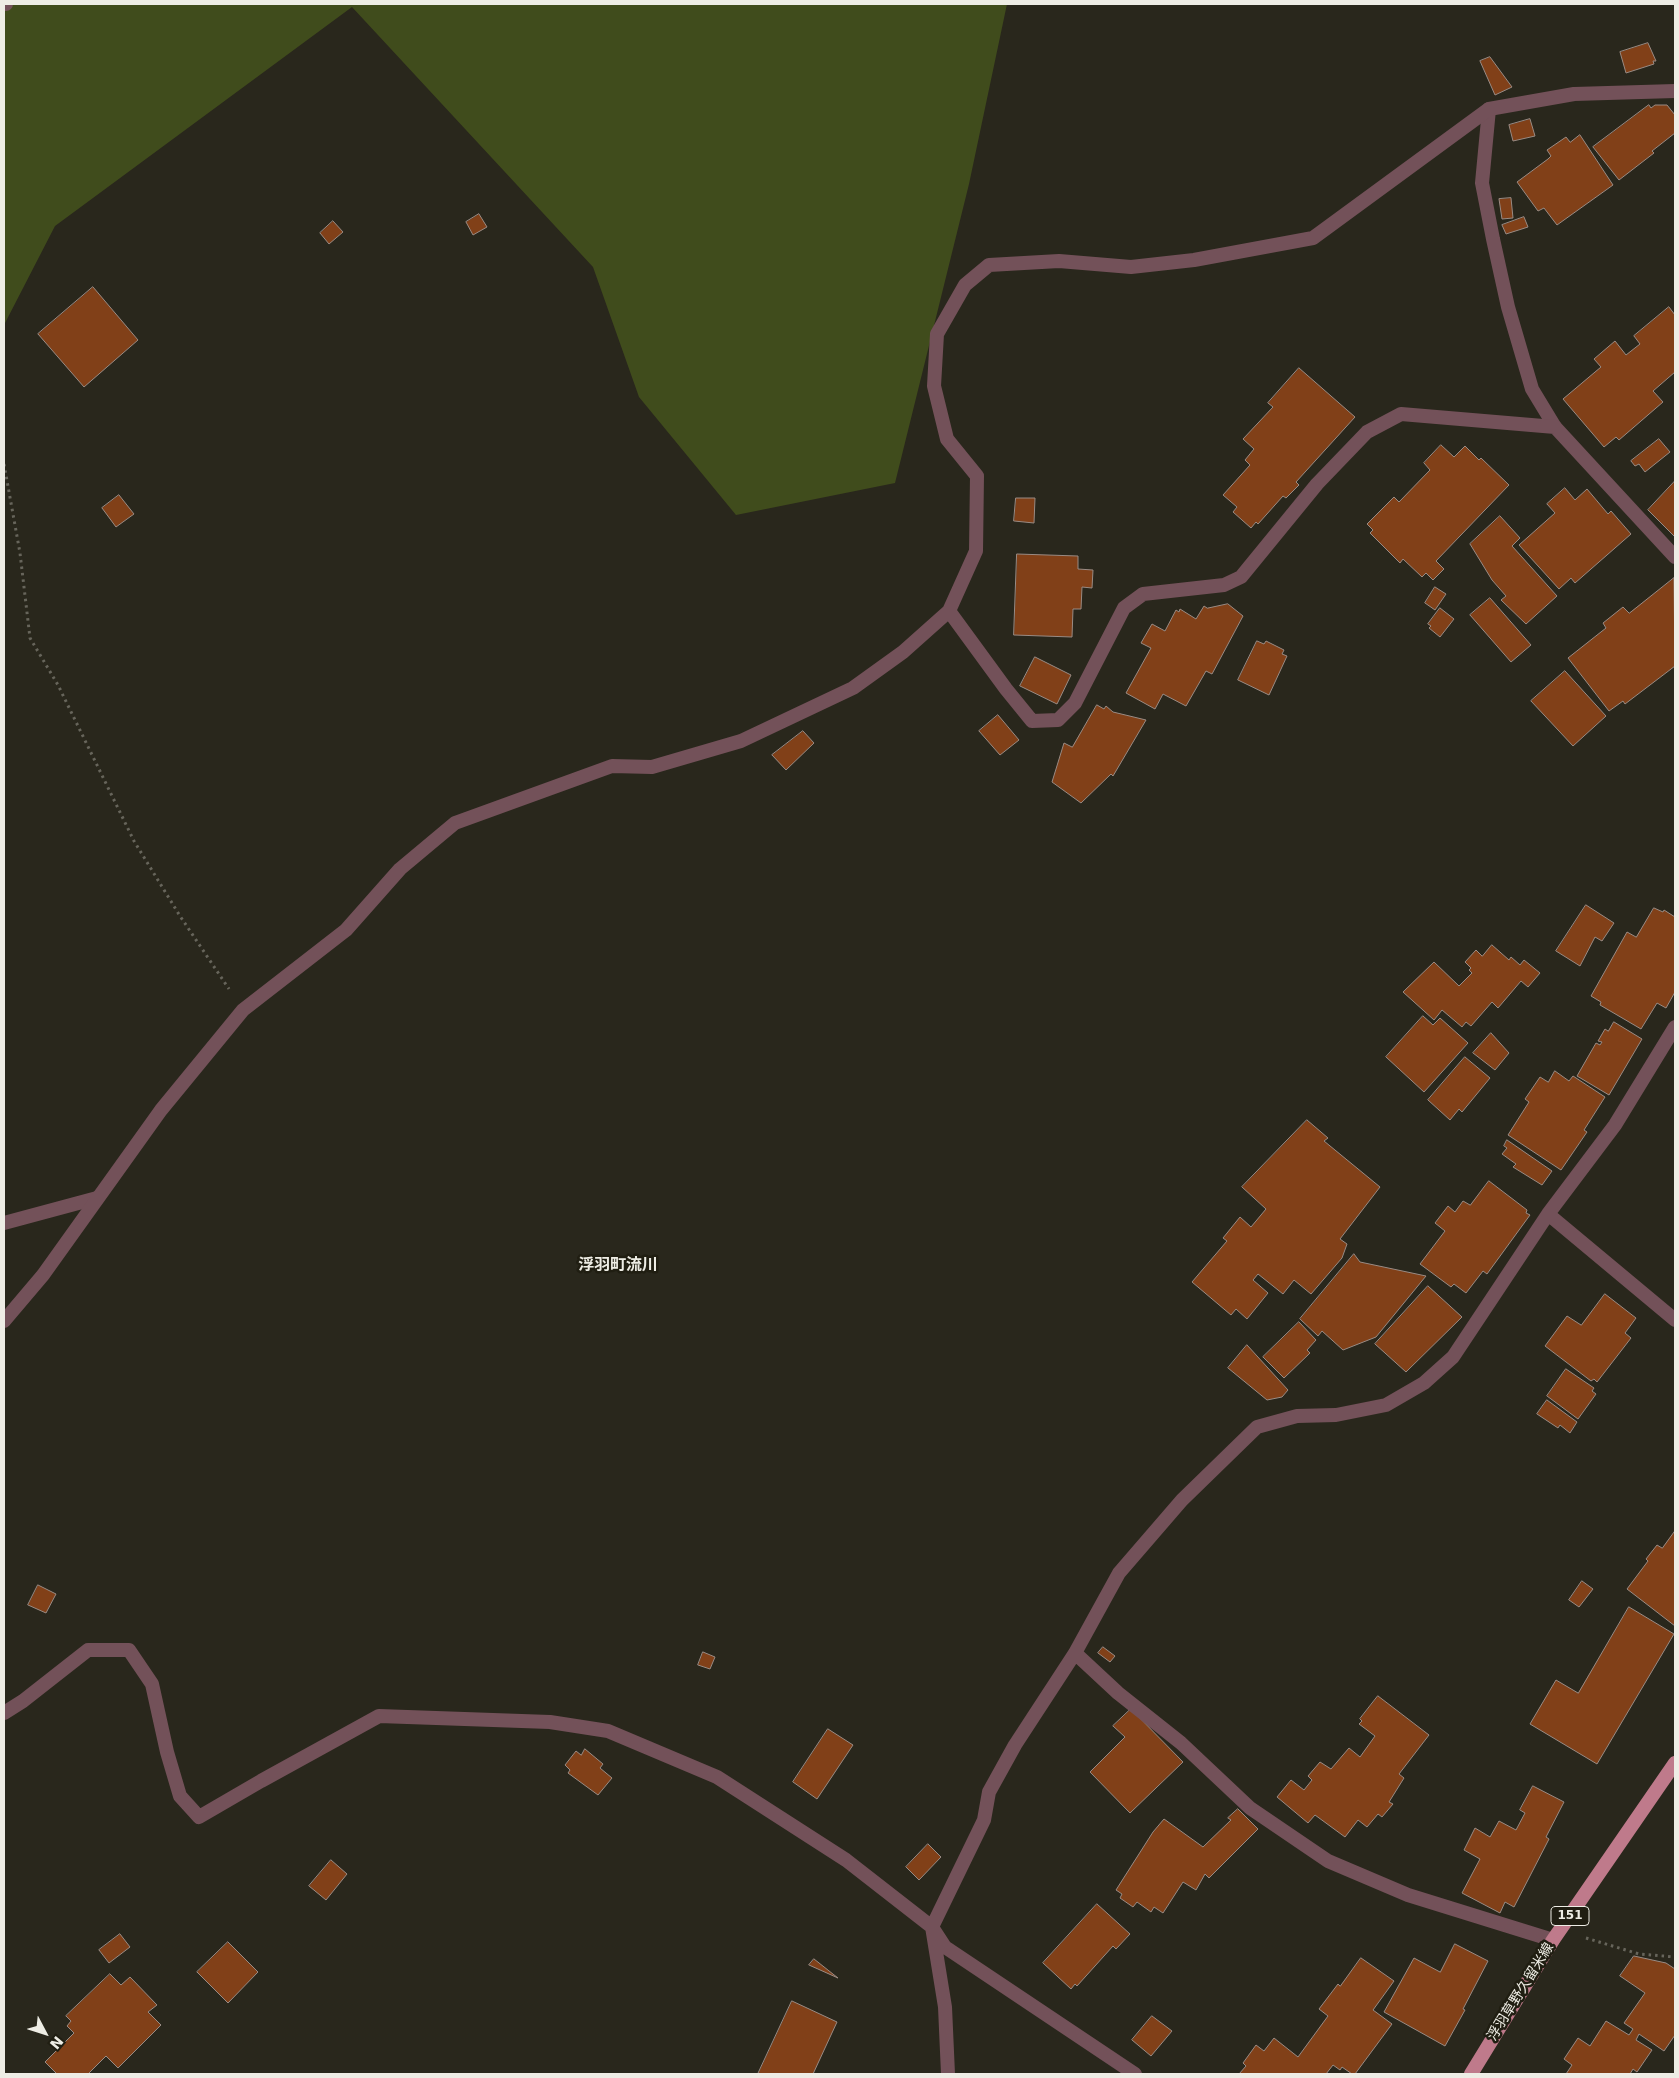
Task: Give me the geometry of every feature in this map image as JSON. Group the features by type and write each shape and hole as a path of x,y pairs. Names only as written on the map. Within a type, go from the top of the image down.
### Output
{"main road":[{"name":"浮羽草野久留米線","path":"1471,2074 1553,1940 1675,1763"}],"street":[{"path":"4,1321 43,1275 160,1110 243,1010 346,930 400,869 456,823 612,766 652,767 741,741 853,688 902,652 949,611 976,551 977,476 947,439 934,386 937,334 965,285 989,265 1059,261 1131,267 1194,260 1313,238 1489,109 1574,94 1675,91"},
{"path":"1489,109 1482,183 1508,308 1532,389 1555,427 1675,557"},
{"path":"949,611 1032,721 1058,720 1075,703 1124,608 1144,594 1224,585 1241,577 1317,484 1367,432 1402,414 1555,427"},
{"path":"948,2074 945,2008 932,1927 984,1820 989,1792 1015,1745 1075,1653 1119,1573 1182,1500 1256,1426 1297,1416 1336,1415 1386,1405 1424,1383 1453,1357 1548,1214 1615,1125 1675,1027"},
{"path":"4,1223 98,1198"},
{"path":"1548,1214 1675,1320"},
{"path":"4,1713 23,1701 88,1650 129,1650 152,1684 166,1752 180,1796 199,1817 261,1780 379,1716 550,1722 608,1732 717,1776 846,1860 932,1927 945,1947 1135,2074"},
{"path":"1075,1653 1118,1693 1181,1743 1250,1808 1328,1861 1408,1895 1553,1940"}],"path":[{"path":"4,464 20,553 30,638 58,685 134,841 180,916 243,1010"},
{"path":"1553,1940 1578,1936 1639,1954 1675,1957"}],"green space":[{"path":"4,4 1007,4 969,184 895,483 736,515 639,397 593,267 352,7 55,226 4,325"}],"building":[{"path":"1648,43 1656,61 1653,61 1654,64 1626,73 1620,52"},
{"path":"1490,57 1512,87 1495,95 1480,61"},
{"path":"1649,105 1651,108 1655,105 1667,105 1675,115 1675,133 1652,151 1654,153 1619,180 1593,147"},
{"path":"1530,119 1535,136 1513,141 1509,125"},
{"path":"1580,135 1613,185 1557,225 1544,208 1538,211 1517,182 1551,156 1547,150 1566,137 1570,142"},
{"path":"1511,198 1513,218 1502,219 1499,199"},
{"path":"479,214 487,227 473,235 466,222"},
{"path":"1524,217 1528,227 1506,234 1502,225"},
{"path":"333,221 343,232 329,244 320,233"},
{"path":"93,287 138,340 84,387 38,334"},
{"path":"1669,307 1675,315 1675,372 1653,391 1663,402 1619,440 1616,437 1604,447 1563,399 1601,367 1594,359 1615,341 1626,355 1640,344 1634,336"},
{"path":"1299,368 1355,417 1296,482 1299,485 1286,498 1283,496 1258,524 1256,522 1251,528 1233,512 1237,507 1223,495 1250,465 1245,460 1254,449 1243,439 1273,407 1268,403"},
{"path":"1659,439 1670,452 1645,472 1639,464 1635,466 1631,461"},
{"path":"1441,445 1454,457 1465,446 1479,460 1481,458 1509,485 1436,561 1444,569 1433,580 1426,573 1422,577 1403,559 1400,563 1370,533 1373,530 1367,524 1394,497 1399,502 1430,470 1424,463"},
{"path":"1675,481 1675,537 1648,510"},
{"path":"1565,488 1575,500 1587,489 1608,514 1611,511 1631,534 1575,583 1571,578 1559,589 1519,545 1555,513 1547,504"},
{"path":"119,495 134,514 116,527 102,508"},
{"path":"1016,498 1035,498 1034,523 1014,521"},
{"path":"1500,516 1520,538 1512,546 1557,596 1526,624 1501,600 1506,596 1492,580 1470,544"},
{"path":"1017,554 1078,556 1078,569 1093,570 1092,588 1082,587 1081,609 1073,609 1072,637 1014,635"},
{"path":"1674,578 1675,666 1625,704 1623,701 1609,711 1568,658 1606,628 1603,623 1623,607 1629,613"},
{"path":"1435,587 1446,594 1435,610 1425,603"},
{"path":"1490,598 1531,645 1511,662 1470,615"},
{"path":"1228,604 1243,616 1212,674 1206,671 1186,706 1163,694 1155,709 1126,693 1151,648 1141,643 1152,624 1165,631 1176,610 1179,612 1180,609 1196,619 1204,606 1207,608"},
{"path":"1440,608 1454,619 1440,637 1429,628 1431,626 1428,624"},
{"path":"1257,641 1264,644 1266,641 1284,650 1282,654 1287,656 1269,695 1238,680"},
{"path":"1035,657 1071,675 1057,704 1020,686"},
{"path":"1565,671 1606,716 1573,746 1531,701"},
{"path":"1097,705 1104,709 1106,706 1113,712 1146,720 1113,776 1111,774 1081,803 1052,782 1064,743 1072,747"},
{"path":"998,715 1019,740 1000,755 979,731"},
{"path":"803,731 814,743 786,770 772,755"},
{"path":"1586,905 1614,923 1602,941 1595,937 1580,966 1556,951"},
{"path":"1654,908 1663,912 1664,910 1675,917 1675,992 1666,1008 1657,1003 1641,1029 1600,1005 1601,1002 1591,996 1627,932 1636,937"},
{"path":"1492,945 1509,960 1511,957 1520,965 1524,960 1540,973 1528,987 1521,981 1498,1008 1492,1002 1471,1026 1466,1022 1462,1027 1442,1010 1434,1020 1403,992 1434,962 1459,986 1472,973 1469,970 1471,968 1465,962 1476,950 1482,956"},
{"path":"1423,1016 1433,1025 1440,1018 1468,1043 1424,1092 1386,1057"},
{"path":"1614,1022 1642,1039 1609,1095 1577,1076 1596,1043 1600,1045 1602,1042 1598,1041 1605,1029 1608,1031"},
{"path":"1491,1033 1509,1053 1495,1070 1473,1053"},
{"path":"1465,1057 1490,1078 1462,1112 1459,1109 1450,1120 1428,1100"},
{"path":"1555,1071 1569,1081 1573,1076 1605,1097 1584,1130 1587,1132 1561,1170 1508,1135 1529,1102 1525,1099 1540,1077 1548,1082"},
{"path":"1307,1120 1328,1138 1324,1141 1380,1187 1340,1239 1347,1244 1342,1258 1311,1294 1294,1280 1283,1294 1258,1274 1253,1280 1268,1293 1247,1319 1236,1309 1231,1315 1192,1282 1227,1241 1223,1238 1240,1217 1251,1227 1266,1209 1242,1187"},
{"path":"1507,1140 1552,1171 1542,1185 1513,1167 1516,1164 1502,1154 1507,1148 1504,1146"},
{"path":"1489,1181 1527,1210 1526,1213 1530,1215 1487,1274 1483,1271 1466,1293 1454,1284 1451,1287 1420,1264 1445,1231 1435,1223 1448,1206 1455,1212 1463,1201 1470,1205"},
{"path":"1354,1254 1360,1262 1426,1276 1376,1337 1343,1350 1322,1331 1318,1336 1300,1319"},
{"path":"1428,1286 1462,1317 1406,1372 1375,1344"},
{"path":"1605,1294 1636,1318 1625,1333 1631,1338 1597,1382 1594,1379 1591,1381 1545,1346 1567,1316 1581,1325"},
{"path":"1299,1322 1316,1340 1307,1350 1310,1353 1284,1378 1263,1357"},
{"path":"1247,1345 1288,1390 1282,1397 1267,1400 1228,1368"},
{"path":"1566,1369 1594,1388 1592,1391 1596,1394 1578,1419 1547,1396"},
{"path":"1547,1400 1577,1422 1570,1433 1560,1425 1558,1428 1537,1414"},
{"path":"1675,1531 1675,1626 1627,1589 1648,1561 1646,1559 1657,1545 1662,1548"},
{"path":"1582,1581 1593,1589 1579,1607 1569,1600"},
{"path":"38,1585 56,1594 46,1613 28,1605"},
{"path":"1629,1607 1674,1634 1597,1764 1530,1724 1556,1680 1578,1693"},
{"path":"1103,1647 1115,1656 1110,1662 1098,1653"},
{"path":"703,1652 715,1657 710,1669 698,1665"},
{"path":"1378,1696 1429,1735 1399,1774 1404,1778 1389,1802 1393,1804 1382,1817 1378,1814 1367,1827 1358,1820 1345,1837 1315,1815 1308,1823 1277,1797 1291,1780 1304,1790 1312,1780 1308,1776 1320,1762 1331,1769 1349,1748 1360,1757 1375,1736 1359,1724 1362,1721 1360,1719"},
{"path":"1131,1709 1183,1762 1130,1813 1090,1772 1125,1737 1113,1726"},
{"path":"828,1729 853,1745 817,1799 793,1782"},
{"path":"585,1749 603,1764 600,1768 612,1778 598,1795 568,1773 570,1770 565,1765 576,1751 581,1755"},
{"path":"1533,1786 1564,1802 1546,1837 1549,1839 1514,1907 1505,1902 1500,1913 1462,1893 1480,1859 1464,1850 1475,1828 1490,1837 1499,1821 1516,1830 1525,1813 1520,1810"},
{"path":"1238,1809 1258,1829 1209,1878 1205,1874 1196,1890 1183,1882 1163,1913 1154,1907 1151,1912 1137,1902 1133,1907 1120,1898 1122,1894 1116,1890 1153,1832 1164,1819 1203,1847 1231,1820 1228,1818"},
{"path":"928,1844 941,1857 919,1880 906,1867"},
{"path":"331,1860 347,1874 326,1900 309,1886"},
{"path":"1097,1904 1130,1934 1116,1949 1113,1946 1077,1986 1075,1984 1071,1989 1043,1963"},
{"path":"120,1934 130,1947 109,1963 99,1950"},
{"path":"228,1942 258,1972 228,2003 197,1972"},
{"path":"1455,1944 1488,1961 1463,2009 1465,2010 1445,2046 1384,2012 1414,1958 1440,1972"},
{"path":"1634,1956 1666,1963 1675,1969 1675,2035 1664,2051 1639,2034 1636,2040 1652,2050 1637,2072 1633,2069 1630,2074 1566,2074 1572,2065 1564,2059 1578,2038 1590,2046 1606,2021 1629,2035 1633,2029 1624,2023 1645,1993 1620,1976"},
{"path":"1361,1958 1394,1981 1373,2010 1392,2024 1355,2074 1342,2067 1340,2070 1333,2065 1326,2074 1239,2074 1246,2066 1243,2063 1256,2045 1264,2051 1274,2038 1298,2057 1328,2016 1319,2009 1338,1984 1340,1986"},
{"path":"814,1959 838,1978 809,1965"},
{"path":"110,1974 121,1985 130,1977 157,2005 148,2012 161,2025 118,2068 106,2056 88,2074 57,2074 45,2062 74,2033 67,2026 71,2021 66,2016"},
{"path":"792,2001 837,2022 813,2074 758,2074"},
{"path":"1152,2016 1172,2031 1151,2056 1132,2040"}],"district":[{"name":"浮羽町流川","path":"618,1266"}]}
